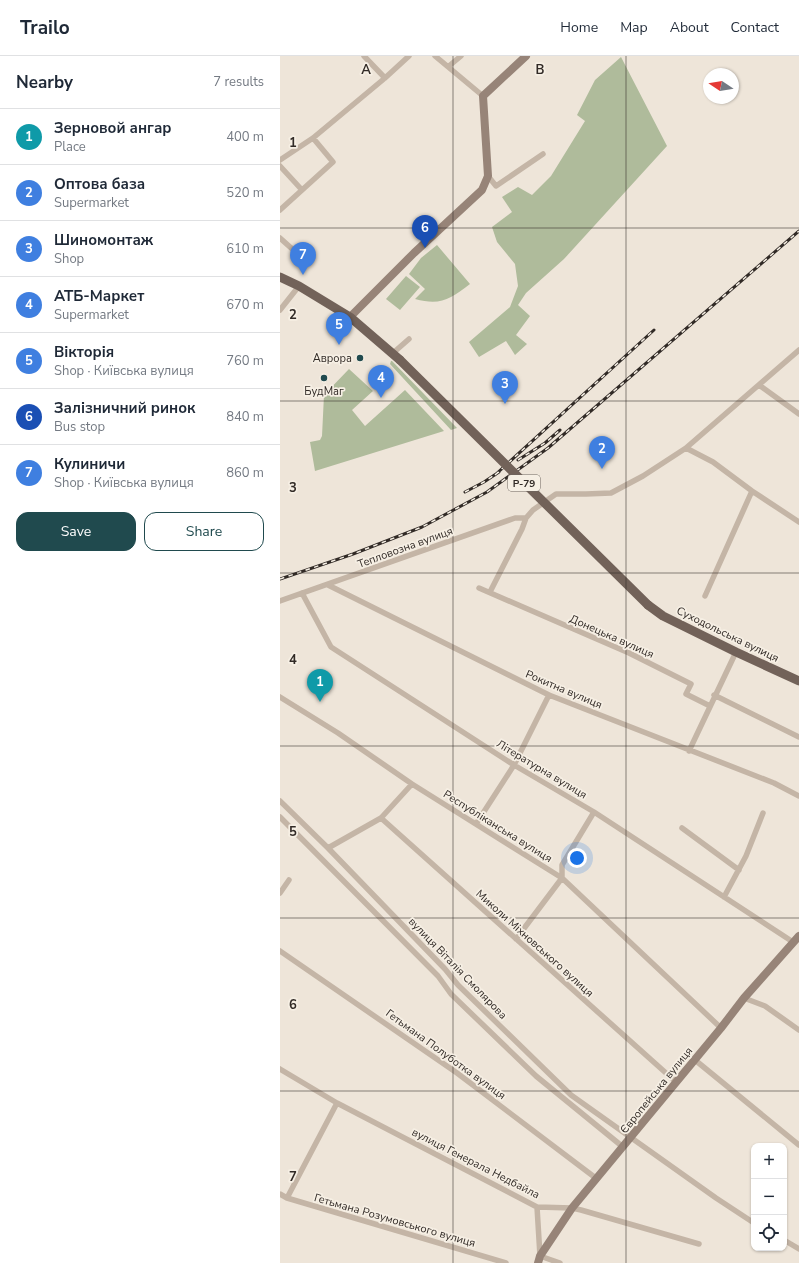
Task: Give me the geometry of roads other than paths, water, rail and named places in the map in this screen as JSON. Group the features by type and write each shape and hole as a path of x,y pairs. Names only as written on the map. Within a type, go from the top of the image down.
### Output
{"main road":[{"name":"Р-79","path":"280,277 299,286 350,317 393,353"},
{"name":"Суходольська вулиця","path":"393,353 648,605 663,616 799,681"}],"street":[{"path":"364,56 385,78"},
{"path":"280,160 313,138 409,56"},
{"path":"350,317 414,253 482,190 488,176 483,96 436,56"},
{"path":"449,66 461,56"},
{"path":"483,96 526,56"},
{"path":"280,210 333,162 313,138"},
{"path":"488,176 496,186 543,154"},
{"path":"280,166 302,190"},
{"path":"280,238 308,263"},
{"path":"280,310 299,286"},
{"path":"393,353 409,339"},
{"path":"490,592 522,529 526,518 533,510 556,494 611,493 643,476 686,448 799,350"},
{"path":"759,385 799,414"},
{"path":"686,448 713,462 752,491 799,522"},
{"path":"705,596 752,491"},
{"name":"Тепловозна вулиця","path":"280,601 515,518 526,518"},
{"name":"Рокитна вулиця","path":"328,585 549,695 774,783 799,796"},
{"name":"Донецька вулиця","path":"478,588 629,653 679,678 690,684 686,694 710,706"},
{"name":"Літературна вулиця","path":"302,593 331,647 514,765 594,812 793,942"},
{"path":"689,750 714,695 736,652"},
{"path":"476,824 514,765 549,695"},
{"path":"714,695 799,737"},
{"name":"Республіканська вулиця","path":"280,697 338,733 412,784 562,878 721,1028"},
{"path":"328,848 381,818 412,784"},
{"name":"вулиця Віталія Смолярова","path":"280,801 328,848 445,969 458,985 570,1095 630,1138"},
{"path":"516,939 562,878 562,865 594,812"},
{"path":"724,897 746,856 763,814"},
{"name":"вулиця Віталія Смолярова","path":"280,817 438,976 451,994 531,1071 623,1147"},
{"name":"Миколи Міхновського вулиця","path":"381,818 676,1082"},
{"path":"682,828 739,870"},
{"path":"280,893 289,880"},
{"name":"Європейська вулиця","path":"539,1259 572,1208 695,1060 744,998 799,936"},
{"name":"Гетьмана Полуботка вулиця","path":"280,951 457,1073 597,1179"},
{"path":"744,998 765,1006 799,1030"},
{"path":"695,1060 799,1145"},
{"name":"вулиця Генерала Недбайла","path":"280,1069 338,1103 537,1207 572,1208 699,1244"},
{"path":"287,1198 338,1103"},
{"path":"630,1138 751,1221"},
{"name":"Гетьмана Розумовського вулиця","path":"280,1194 287,1198 506,1263"},
{"path":"537,1207 539,1259 560,1263"},
{"path":"787,1242 799,1249"}],"railway":[{"path":"280,579 353,554 422,527 487,492 548,448 799,231"},
{"path":"495,475 654,330"},
{"path":"518,460 545,443 560,430"},
{"path":"465,492 499,472"}],"place":[{"name":"Залізничний ринок","path":"425,248"},
{"name":"Кулиничи","path":"303,275"},
{"name":"Вікторія","path":"339,345"},
{"name":"Аврора","path":"360,358"},
{"name":"БудМаг","path":"324,378"},
{"name":"АТБ-Маркет","path":"381,398"},
{"name":"Шиномонтаж","path":"505,404"},
{"name":"Оптова база","path":"602,469"},
{"name":"Зерновой ангар","path":"320,702"}]}
